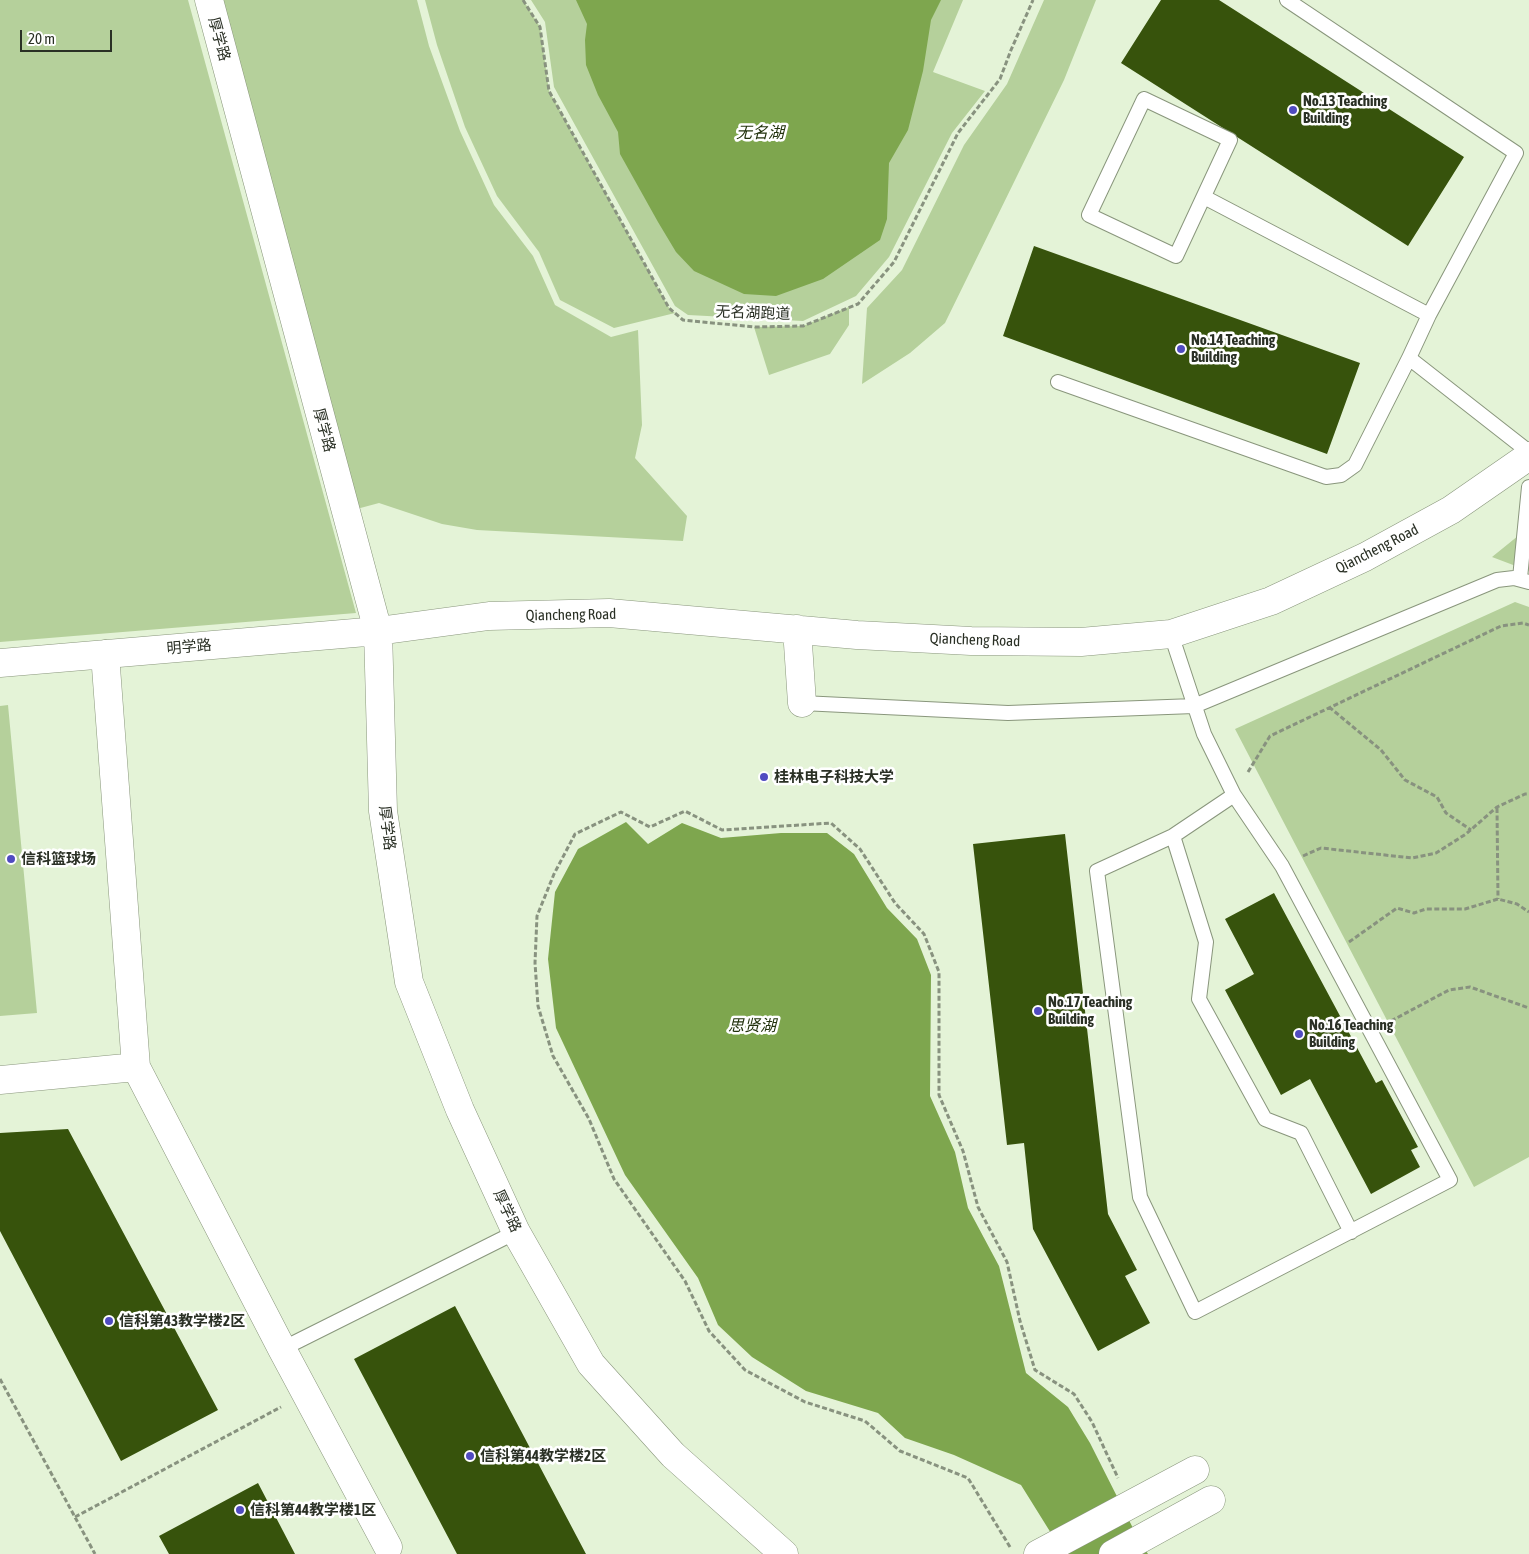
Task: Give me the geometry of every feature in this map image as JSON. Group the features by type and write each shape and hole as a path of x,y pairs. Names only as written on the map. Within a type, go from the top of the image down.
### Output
{"street":[{"name":"厚学路","path":"209,0 378,631 383,811 409,982 460,1110 516,1232 591,1364 673,1455 784,1554"},
{"name":"Qiancheng Road","path":"378,631 489,616 609,613 857,635 971,641 1081,642 1171,634 1271,601 1365,557 1451,510 1529,456"},
{"path":"797,629 802,704"},
{"name":"明学路","path":"0,663 378,631"},
{"path":"105,654 136,1067 282,1349 388,1547"},
{"path":"0,1080 136,1067"},
{"path":"1038,1554 1195,1470"},
{"path":"1113,1554 1211,1500"}],"lane":[{"path":"1058,382 1326,477 1341,475 1355,465 1429,315 1516,153 1287,0"},
{"path":"1144,99 1230,140 1204,197 1176,256 1089,215 1144,99"},
{"path":"1204,197 1429,315"},
{"path":"1409,358 1529,452"},
{"path":"802,704 1008,712 1194,706 1497,580 1508,578 1525,580 1529,488"},
{"path":"1171,634 1204,734 1234,795 1282,866 1450,1180 1195,1312 1140,1197 1097,871 1173,836 1234,795"},
{"path":"1173,836 1206,942 1198,999 1265,1118 1301,1134 1351,1232"},
{"path":"282,1349 516,1232"}],"path":[{"name":"无名湖跑道","path":"523,0 540,27 549,90 669,308 683,320 754,327 804,326 858,304 894,262 958,133 1000,79 1033,0"},
{"path":"1234,795 1270,736 1501,626 1523,623 1529,625"},
{"path":"1329,707 1381,750 1405,780 1437,797 1446,813 1471,830"},
{"path":"1282,866 1321,848 1412,858 1436,852 1471,830 1498,807 1529,794"},
{"path":"1498,807 1498,899"},
{"path":"1014,1554 968,1478 900,1451 865,1421 805,1402 745,1370 709,1331 686,1281 614,1179 589,1119 553,1056 538,1006 535,963 537,916 554,874 575,834 621,812 650,827 685,811 722,830 830,824 860,849 895,903 924,934 939,972 938,1095 963,1151 978,1207 1007,1262 1020,1321 1034,1370 1074,1394 1092,1422 1130,1504"},
{"path":"1330,955 1397,908 1414,913 1426,910 1465,909 1498,899 1517,904 1529,912"},
{"path":"1370,1032 1449,990 1470,987 1529,1008"},
{"path":"0,1380 95,1554"},
{"path":"75,1517 306,1394"}],"shaded area":[{"path":"0,0 188,0 356,613 0,642"},
{"path":"220,0 417,0 429,46 460,131 494,205 533,256 555,305 611,337 638,330 642,425 635,458 687,516 683,541 477,530 442,524 379,503 353,510"},
{"path":"425,0 523,0 540,27 549,91 669,308 675,313 614,328 560,300 539,252 497,196 465,127 437,45"},
{"name":"无名湖","path":"531,0 963,0 933,72 985,91 952,133 889,257 856,296 803,321 688,315 675,306 554,87 545,22"},
{"path":"1044,0 1096,0 1064,80 945,323 910,353 862,384 867,308 902,270 964,145 1007,84"},
{"path":"849,307 849,325 830,354 769,375 754,327 803,326"},
{"path":"1529,527 1529,571 1492,557"},
{"path":"1515,602 1529,607 1529,1157 1474,1187 1235,729"},
{"name":"信科篮球场","path":"8,705 37,1013 0,1016 0,706"}],"water":[{"name":"无名湖","path":"576,0 941,0 931,20 923,71 908,130 889,163 887,219 880,240 823,279 776,296 744,294 694,271 676,252 620,154 618,132 598,95 586,65 585,40 587,24"},
{"name":"思贤湖","path":"626,822 648,844 682,823 721,838 781,833 827,833 854,854 887,908 917,939 931,975 930,1096 955,1152 968,1208 999,1266 1026,1373 1068,1407 1090,1443 1140,1542 1148,1554 1064,1554 1021,1485 954,1455 905,1438 878,1413 806,1391 752,1357 718,1325 698,1278 625,1175 556,1028 548,959 555,892 578,849"}],"building":[{"name":"No.13 Teaching Building","path":"1161,0 1219,0 1464,157 1408,246 1121,63"},
{"name":"No.14 Teaching Building","path":"1034,246 1360,363 1327,454 1003,336"},
{"name":"No.17 Teaching Building","path":"1065,834 1108,1214 1137,1270 1125,1276 1150,1323 1098,1351 1033,1229 1024,1143 1007,1145 973,844"},
{"name":"No.16 Teaching Building","path":"1274,893 1376,1083 1382,1080 1418,1147 1411,1150 1420,1167 1371,1194 1310,1079 1281,1095 1225,990 1254,974 1225,919"},
{"name":"信科第43教学楼2区","path":"68,1129 218,1410 121,1461 0,1231 0,1133"},
{"name":"信科第44教学楼2区","path":"455,1306 586,1554 457,1554 354,1359"},
{"name":"信科第44教学楼1区","path":"258,1483 295,1554 169,1554 159,1536"}],"place":[{"name":"No.13 Teaching Building","path":"1293,110"},
{"name":"No.14 Teaching Building","path":"1181,349"},
{"name":"桂林电子科技大学","path":"764,777"},
{"name":"信科篮球场","path":"11,859"},
{"name":"No.17 Teaching Building","path":"1038,1011"},
{"name":"No.16 Teaching Building","path":"1299,1034"},
{"name":"信科第43教学楼2区","path":"109,1321"},
{"name":"信科第44教学楼2区","path":"470,1456"},
{"name":"信科第44教学楼1区","path":"240,1510"}]}
